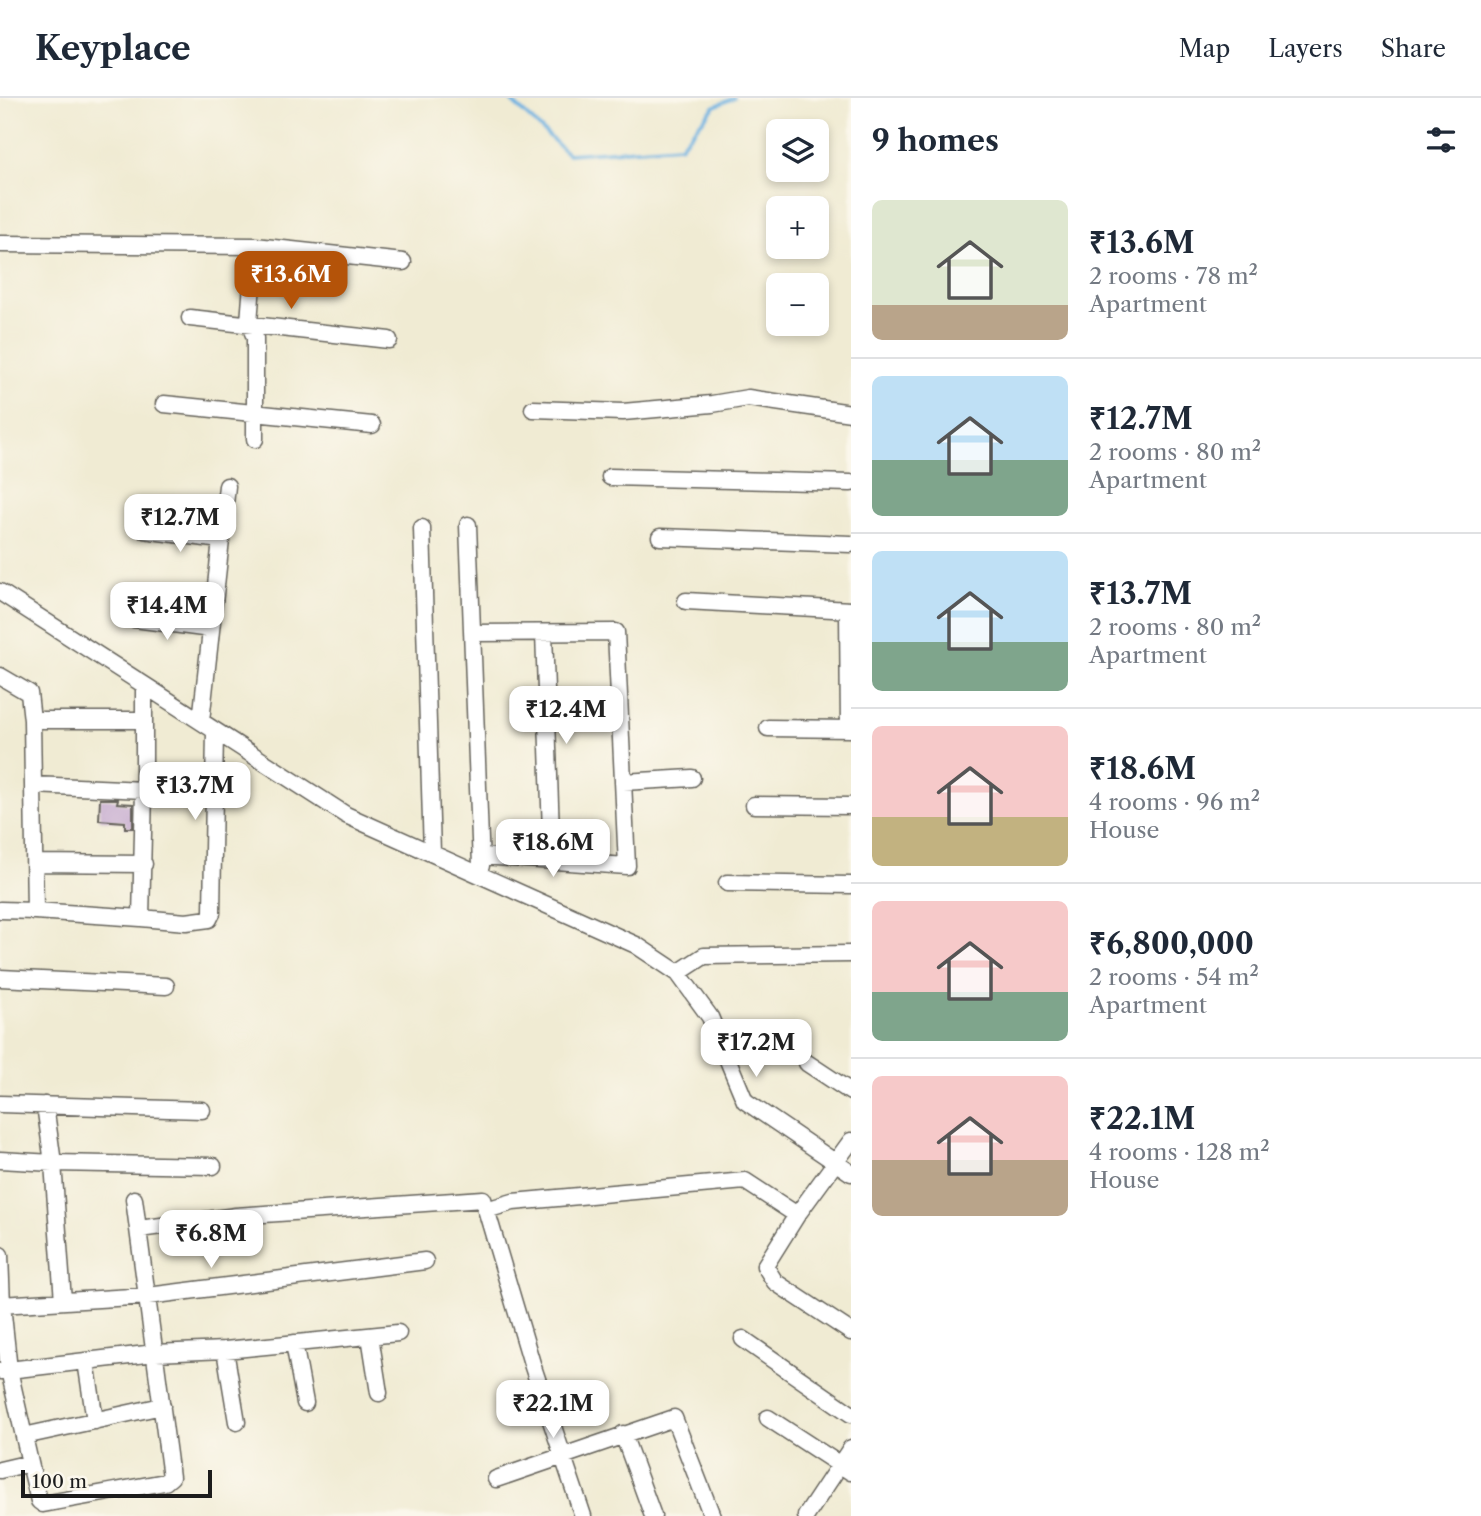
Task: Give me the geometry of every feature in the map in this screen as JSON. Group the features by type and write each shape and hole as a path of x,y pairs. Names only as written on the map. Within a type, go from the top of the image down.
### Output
{"street":[{"path":"0,244 255,246 403,262"},
{"path":"255,246 250,325 255,338 256,439"},
{"path":"190,318 388,340"},
{"path":"533,409 623,412 748,398 851,413"},
{"path":"164,404 372,425"},
{"path":"610,477 851,483"},
{"path":"201,721 227,486"},
{"path":"468,524 482,875"},
{"path":"422,528 432,853"},
{"path":"144,530 221,540"},
{"path":"660,537 851,544"},
{"path":"0,592 346,816 687,966 745,1101 851,1173"},
{"path":"686,601 849,610 850,729 768,728"},
{"path":"127,618 211,629"},
{"path":"472,634 616,632 627,866 481,856"},
{"path":"544,633 552,861"},
{"path":"0,676 29,693 32,720 35,911"},
{"path":"141,918 144,864 144,685"},
{"path":"32,720 143,720"},
{"path":"0,910 202,922 209,919 212,913 215,731"},
{"path":"623,782 692,778"},
{"path":"33,785 144,790"},
{"path":"754,805 851,806"},
{"path":"34,863 144,864"},
{"path":"727,883 851,885"},
{"path":"687,966 704,956 851,954"},
{"path":"0,978 166,986"},
{"path":"807,1063 851,1092"},
{"path":"0,1104 202,1110"},
{"path":"45,1105 53,1163 63,1301"},
{"path":"851,1141 797,1215 765,1266 775,1282 851,1332"},
{"path":"0,1160 213,1166"},
{"path":"486,1210 513,1202 745,1181 797,1215"},
{"path":"0,1255 5,1370 39,1501 43,1504 165,1482 171,1477 134,1199"},
{"path":"139,1229 236,1216 483,1199 583,1516"},
{"path":"1,1305 148,1296 425,1261"},
{"path":"5,1370 155,1353 225,1350 398,1333"},
{"path":"370,1336 379,1393"},
{"path":"743,1339 851,1413"},
{"path":"294,1343 305,1403"},
{"path":"225,1350 237,1422"},
{"path":"86,1361 95,1421"},
{"path":"24,1436 162,1406"},
{"path":"496,1479 674,1418 712,1516"},
{"path":"768,1418 845,1468"},
{"path":"623,1434 653,1516"},
{"path":"806,1516 845,1468 851,1448"},
{"path":"0,1471 30,1463"}],"building":[{"path":"100,799 118,799 117,803 133,804 133,828 125,828 125,822 99,820"}],"waterway":[{"path":"508,98 568,154 680,146 715,106 734,98"}]}
